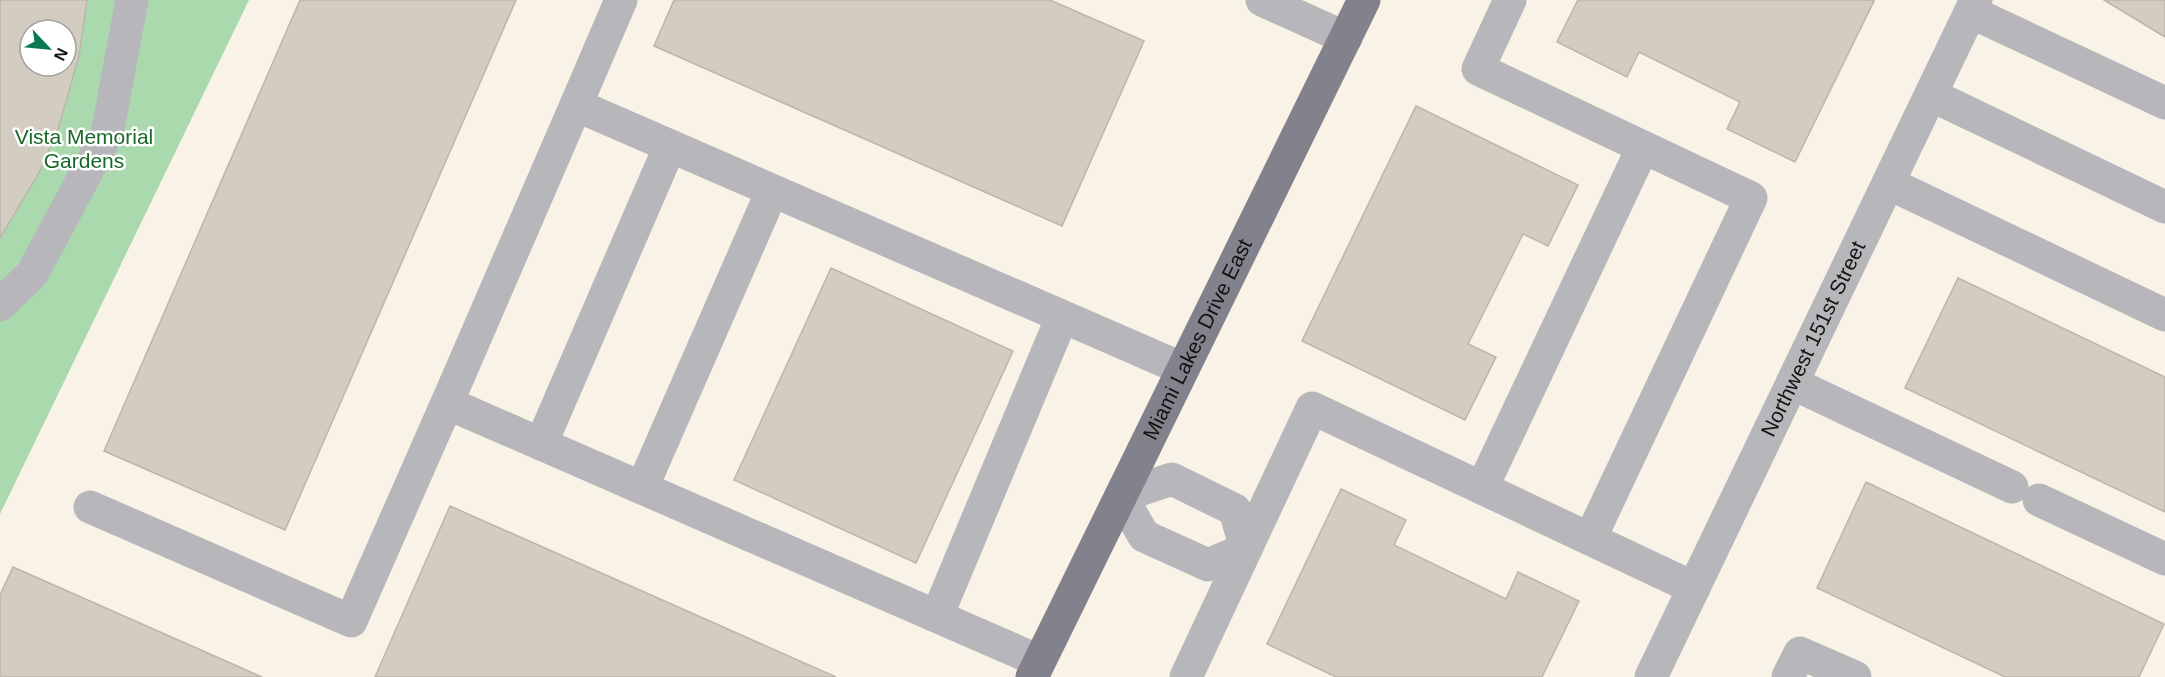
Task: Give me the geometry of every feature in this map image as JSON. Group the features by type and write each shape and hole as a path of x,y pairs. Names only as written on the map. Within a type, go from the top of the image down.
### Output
{"main road":[{"name":"Miami Lakes Drive East","path":"1036,669 1364,0"}],"street":[{"path":"0,305 32,274 107,134 132,0"},
{"path":"90,507 351,621 621,0"},
{"path":"1262,0 1346,38"},
{"path":"1510,0 1478,69 1751,198 1590,539"},
{"path":"1973,6 2165,103"},
{"name":"Northwest 151st Street","path":"1651,677 1973,6"},
{"path":"1931,95 2165,207"},
{"path":"576,105 1183,369"},
{"path":"541,444 670,146"},
{"path":"1482,488 1643,147"},
{"path":"1888,183 2165,315"},
{"path":"642,488 772,190"},
{"path":"938,616 1062,317"},
{"path":"1792,383 2165,559"},
{"path":"447,403 938,616 1036,669"},
{"path":"1185,677 1312,408 1694,588"},
{"path":"1172,479 1235,510 1246,549 1208,565 1144,536 1120,496 1172,479"},
{"path":"1788,677 1800,652 1855,677"}],"green space":[{"name":"Vista Memorial Gardens","path":"0,0 249,0 0,514"}],"building":[{"path":"0,0 87,0 78,60 78,18 18,18 18,78 73,78 59,126 39,173 0,238"},
{"path":"300,0 516,0 285,530 104,451"},
{"path":"674,0 1050,0 1144,41 1062,226 654,46"},
{"path":"1578,0 1874,1 1795,162 1727,129 1740,102 1639,52 1627,77 1557,42"},
{"path":"2104,0 2165,0 2165,37"},
{"path":"1416,106 1578,185 1548,246 1523,234 1468,344 1496,357 1465,420 1302,341"},
{"path":"831,268 1013,351 916,563 734,480"},
{"path":"1958,278 2165,377 2165,512 1905,388"},
{"path":"1866,482 2164,624 2139,677 2005,677 1817,588"},
{"path":"1341,489 1406,520 1394,545 1506,599 1518,572 1579,601 1542,677 1336,677 1267,644"},
{"path":"450,506 836,677 375,677"},
{"path":"13,567 262,677 0,677 0,595"}]}
